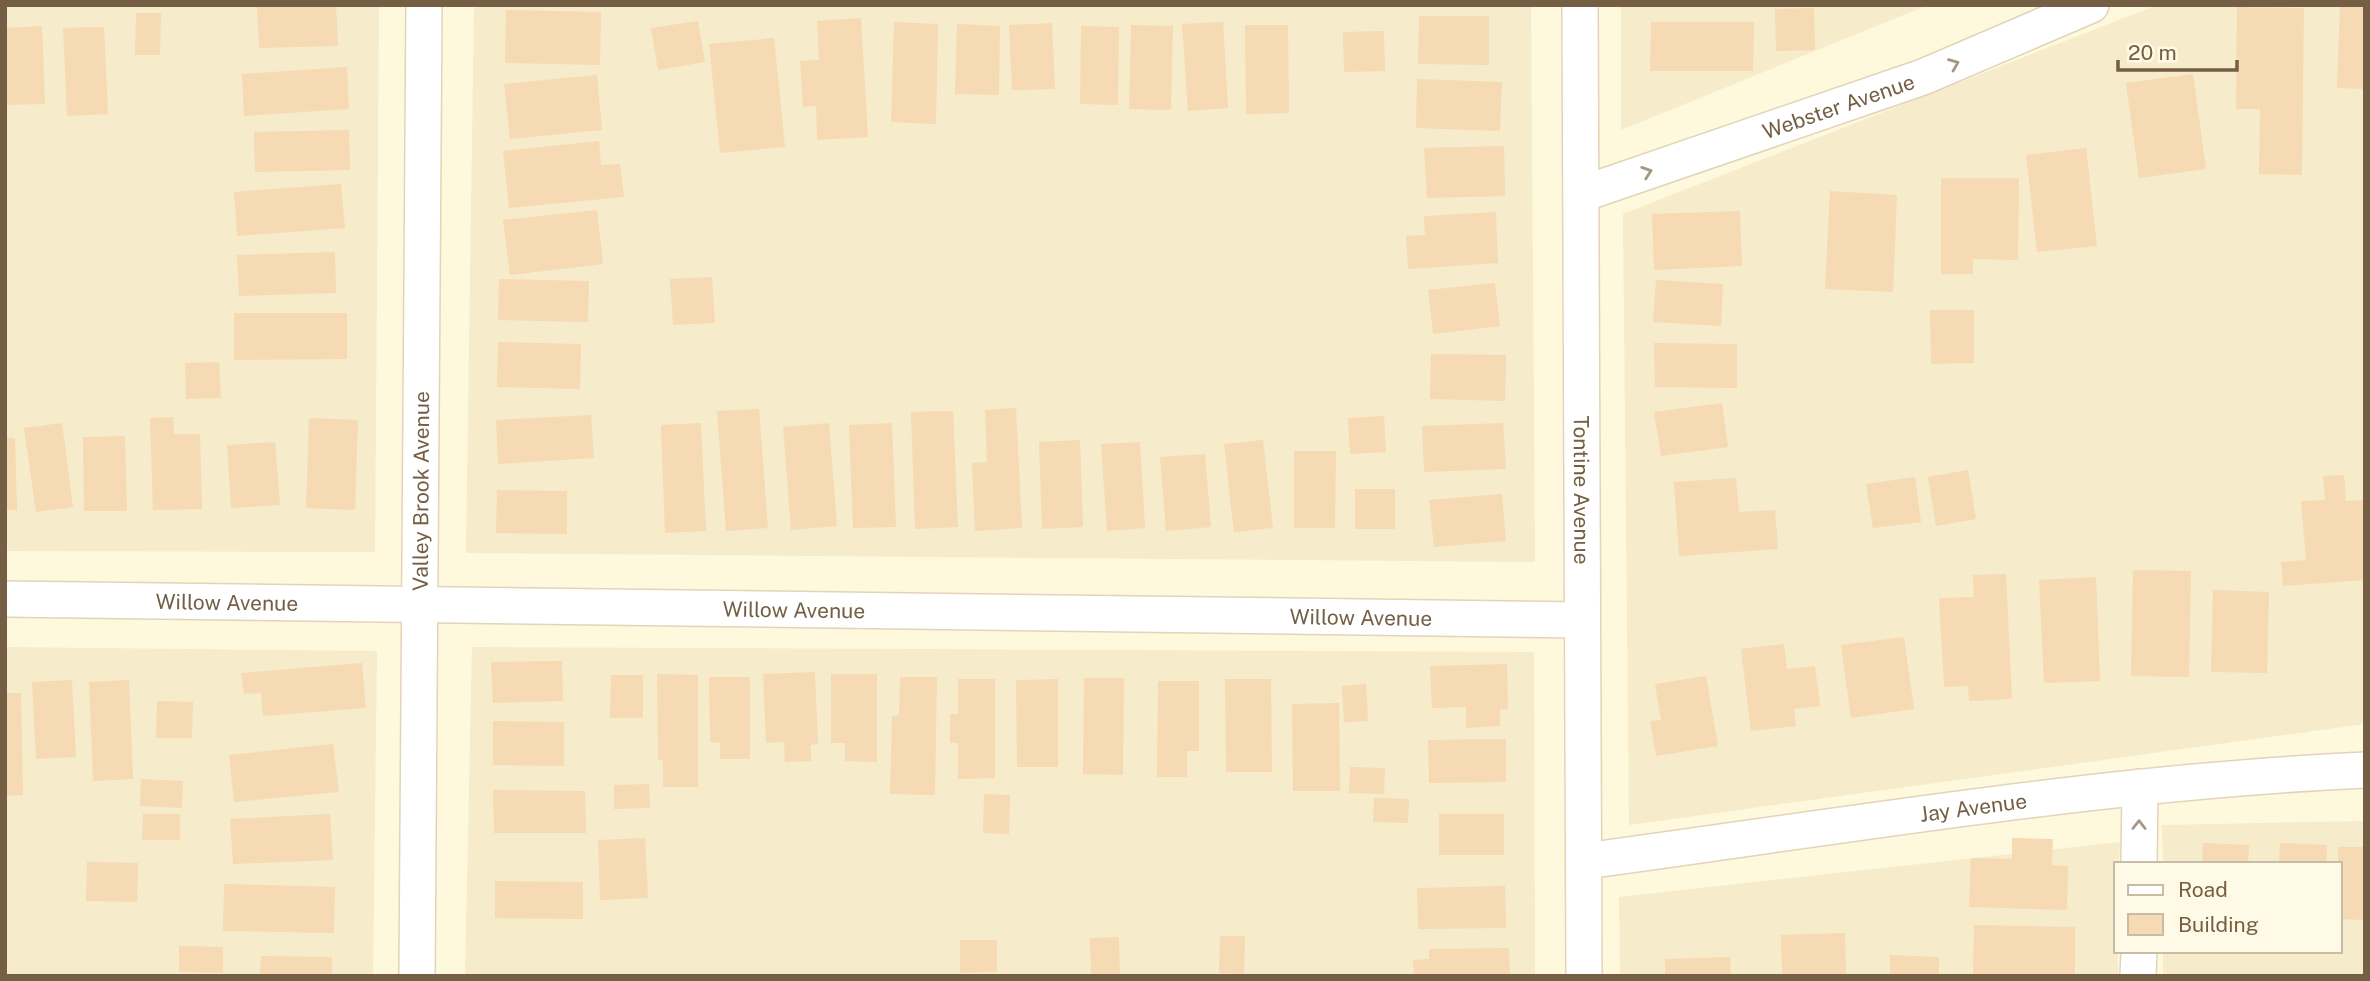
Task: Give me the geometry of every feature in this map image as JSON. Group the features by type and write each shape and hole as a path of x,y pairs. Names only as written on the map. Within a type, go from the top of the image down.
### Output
{"street":[{"name":"Valley Brook Avenue","path":"417,976 424,5"},
{"name":"Tontine Avenue","path":"1580,5 1584,976"},
{"name":"Webster Avenue","path":"1582,194 1923,77 2091,5"},
{"name":"Willow Avenue","path":"5,599 1583,620"},
{"name":"Jay Avenue","path":"1585,861 2140,787 2250,775 2365,769"},
{"path":"2139,862 2140,787"},
{"path":"2138,953 2138,976"}],"shaded area":[{"path":"5,5 379,5 375,552 5,551"},
{"path":"474,5 1531,5 1535,562 466,553"},
{"path":"1621,5 1928,5 1621,130"},
{"path":"2157,5 2365,5 2365,724 1629,825 1623,214"},
{"path":"5,647 377,651 373,976 5,976"},
{"path":"472,647 1534,652 1535,976 465,976"},
{"path":"2365,821 2365,976 2163,976 2163,953 2342,953 2342,862 2163,862 2162,825"},
{"path":"2120,842 2119,862 2114,862 2114,953 2118,953 2118,976 1620,976 1619,897"}],"building":[{"path":"257,5 336,5 338,46 259,48"},
{"path":"2340,5 2365,5 2365,89 2337,88"},
{"path":"2237,7 2304,8 2302,175 2259,174 2260,109 2236,109"},
{"path":"1814,8 1815,50 1776,51 1775,9"},
{"path":"506,10 601,12 600,65 505,63"},
{"path":"136,13 161,13 160,55 135,55"},
{"path":"1419,16 1489,16 1489,65 1418,64"},
{"path":"861,18 868,137 817,140 816,106 803,107 800,61 819,60 817,21"},
{"path":"698,21 705,62 658,70 651,28"},
{"path":"894,22 938,24 936,124 891,122"},
{"path":"1223,22 1228,108 1188,111 1182,24"},
{"path":"1651,22 1754,22 1753,71 1650,71"},
{"path":"1052,23 1055,89 1012,90 1009,25"},
{"path":"957,24 1000,26 999,95 955,94"},
{"path":"1131,25 1173,26 1171,110 1129,109"},
{"path":"1245,25 1288,25 1289,113 1246,114"},
{"path":"42,26 45,104 5,105 5,28"},
{"path":"1081,26 1119,27 1118,105 1080,104"},
{"path":"104,27 108,114 67,116 63,28"},
{"path":"1384,31 1385,71 1344,72 1343,32"},
{"path":"774,38 785,147 720,153 709,44"},
{"path":"347,67 349,109 244,116 242,74"},
{"path":"2193,74 2206,169 2139,178 2126,83"},
{"path":"597,75 602,130 510,139 504,84"},
{"path":"1417,79 1502,82 1500,131 1416,128"},
{"path":"349,130 350,170 255,172 254,132"},
{"path":"599,141 601,165 620,164 624,197 509,208 503,151"},
{"path":"1504,146 1505,196 1427,198 1424,148"},
{"path":"2086,148 2097,246 2037,252 2026,155"},
{"path":"1941,178 2019,178 2018,260 1973,259 1973,274 1941,274"},
{"path":"341,184 345,228 237,236 234,192"},
{"path":"1830,191 1897,195 1893,292 1825,289"},
{"path":"597,210 603,264 510,275 503,220"},
{"path":"1740,211 1742,266 1654,270 1652,214"},
{"path":"1496,212 1498,263 1408,269 1406,236 1425,235 1424,216"},
{"path":"335,252 336,293 239,296 237,255"},
{"path":"712,277 715,323 673,325 670,279"},
{"path":"499,279 589,281 588,322 498,320"},
{"path":"1656,280 1723,284 1721,326 1653,322"},
{"path":"1495,283 1500,326 1433,334 1428,290"},
{"path":"1930,310 1974,310 1974,363 1931,364"},
{"path":"234,313 347,313 347,359 234,360"},
{"path":"498,342 581,344 580,389 497,387"},
{"path":"1654,343 1737,344 1737,388 1655,387"},
{"path":"1431,354 1506,355 1505,401 1430,399"},
{"path":"219,362 221,398 186,399 185,363"},
{"path":"1722,403 1728,447 1661,456 1654,412"},
{"path":"1016,408 1022,528 975,531 972,463 987,462 985,410"},
{"path":"759,409 768,528 726,531 717,411"},
{"path":"953,411 958,527 915,529 911,412"},
{"path":"591,415 594,458 498,464 496,420"},
{"path":"1384,416 1386,452 1350,454 1348,418"},
{"path":"173,417 174,434 200,434 202,509 153,510 150,418"},
{"path":"309,418 358,420 355,510 306,508"},
{"path":"62,423 73,507 36,512 24,428"},
{"path":"701,423 706,531 665,533 661,425"},
{"path":"829,423 837,526 791,530 783,427"},
{"path":"892,423 896,527 853,528 849,425"},
{"path":"1503,423 1506,469 1424,472 1422,426"},
{"path":"125,436 127,511 84,511 83,437"},
{"path":"5,438 15,438 17,510 5,510"},
{"path":"1080,440 1083,527 1042,529 1039,442"},
{"path":"1263,440 1273,528 1234,532 1224,444"},
{"path":"275,442 280,505 231,508 227,445"},
{"path":"1140,442 1145,528 1107,531 1101,444"},
{"path":"1294,451 1336,451 1335,528 1294,528"},
{"path":"1205,454 1211,527 1166,531 1160,457"},
{"path":"1968,470 1976,519 1936,526 1928,477"},
{"path":"2344,475 2346,501 2365,500 2365,580 2283,586 2281,562 2306,560 2301,501 2325,500 2323,476"},
{"path":"1915,477 1921,522 1873,528 1866,484"},
{"path":"1736,478 1739,512 1775,510 1778,549 1679,556 1674,482"},
{"path":"1355,489 1395,489 1395,529 1355,529"},
{"path":"497,490 567,491 567,534 496,533"},
{"path":"1502,494 1506,541 1434,547 1429,500"},
{"path":"2133,570 2191,571 2189,677 2131,676"},
{"path":"2006,574 2012,699 1969,701 1968,686 1944,687 1939,598 1974,597 1973,575"},
{"path":"2096,577 2100,681 2044,683 2039,580"},
{"path":"2213,590 2269,592 2267,673 2211,672"},
{"path":"1904,637 1914,709 1851,718 1841,645"},
{"path":"1784,644 1787,669 1815,666 1820,706 1794,709 1796,726 1751,731 1741,649"},
{"path":"562,661 563,701 493,703 491,662"},
{"path":"362,663 366,708 263,716 261,693 244,694 241,673"},
{"path":"1507,664 1508,709 1500,709 1500,726 1466,728 1466,707 1432,708 1430,666"},
{"path":"815,672 818,744 811,745 811,761 785,762 784,742 766,743 763,674"},
{"path":"657,674 698,675 698,787 663,787 663,761 658,759"},
{"path":"831,674 877,674 877,762 845,761 845,743 831,743"},
{"path":"611,675 643,675 643,718 610,718"},
{"path":"1706,676 1718,746 1656,756 1650,721 1661,720 1655,684"},
{"path":"709,677 750,677 750,759 720,759 720,743 710,742"},
{"path":"900,677 937,677 935,795 890,794 892,716 899,715"},
{"path":"1084,678 1124,678 1123,775 1083,774"},
{"path":"958,679 995,679 995,778 958,779 958,743 950,743 950,714 958,714"},
{"path":"1058,679 1058,767 1017,767 1016,680"},
{"path":"1225,679 1271,679 1272,772 1226,772"},
{"path":"72,680 76,757 36,759 32,682"},
{"path":"129,680 133,779 93,781 89,682"},
{"path":"1158,681 1199,681 1199,751 1187,751 1187,777 1157,777"},
{"path":"1366,684 1368,721 1344,722 1342,686"},
{"path":"5,693 21,693 23,795 5,796"},
{"path":"157,701 193,702 192,738 156,738"},
{"path":"1339,703 1340,791 1293,791 1292,704"},
{"path":"493,721 564,722 564,766 493,765"},
{"path":"1506,739 1506,782 1429,783 1428,740"},
{"path":"333,744 339,792 234,802 229,755"},
{"path":"1350,767 1385,768 1384,794 1349,793"},
{"path":"141,779 183,781 182,808 140,806"},
{"path":"649,784 650,808 614,809 614,785"},
{"path":"493,790 585,791 586,833 494,833"},
{"path":"984,794 1010,795 1009,834 983,833"},
{"path":"1374,798 1409,799 1408,823 1373,822"},
{"path":"143,814 180,814 180,840 142,840"},
{"path":"330,814 333,860 233,864 230,819"},
{"path":"1439,814 1504,814 1504,855 1439,855"},
{"path":"645,838 648,898 600,900 598,840"},
{"path":"2012,838 2053,839 2052,865 2068,866 2067,910 1969,907 1971,858 2012,859"},
{"path":"2203,843 2249,845 2248,862 2202,862"},
{"path":"2280,843 2327,845 2326,862 2279,862"},
{"path":"2338,847 2365,847 2365,920 2342,919 2342,862 2338,862"},
{"path":"87,862 138,863 137,902 86,901"},
{"path":"495,881 583,882 583,919 495,918"},
{"path":"224,884 335,887 334,933 223,931"},
{"path":"1505,886 1506,928 1418,929 1417,888"},
{"path":"1974,925 2075,927 2075,976 1973,976"},
{"path":"1845,933 1846,976 1782,976 1781,935"},
{"path":"1220,936 1245,936 1244,974 1219,973"},
{"path":"1119,937 1120,974 1091,975 1090,938"},
{"path":"960,940 997,940 997,972 960,973"},
{"path":"179,946 223,947 223,973 179,972"},
{"path":"1509,948 1510,976 1414,976 1413,960 1429,959 1429,949"},
{"path":"1890,955 1939,957 1939,976 1890,976"},
{"path":"261,956 332,957 332,976 260,976"},
{"path":"1730,957 1731,976 1665,976 1665,959"}]}
